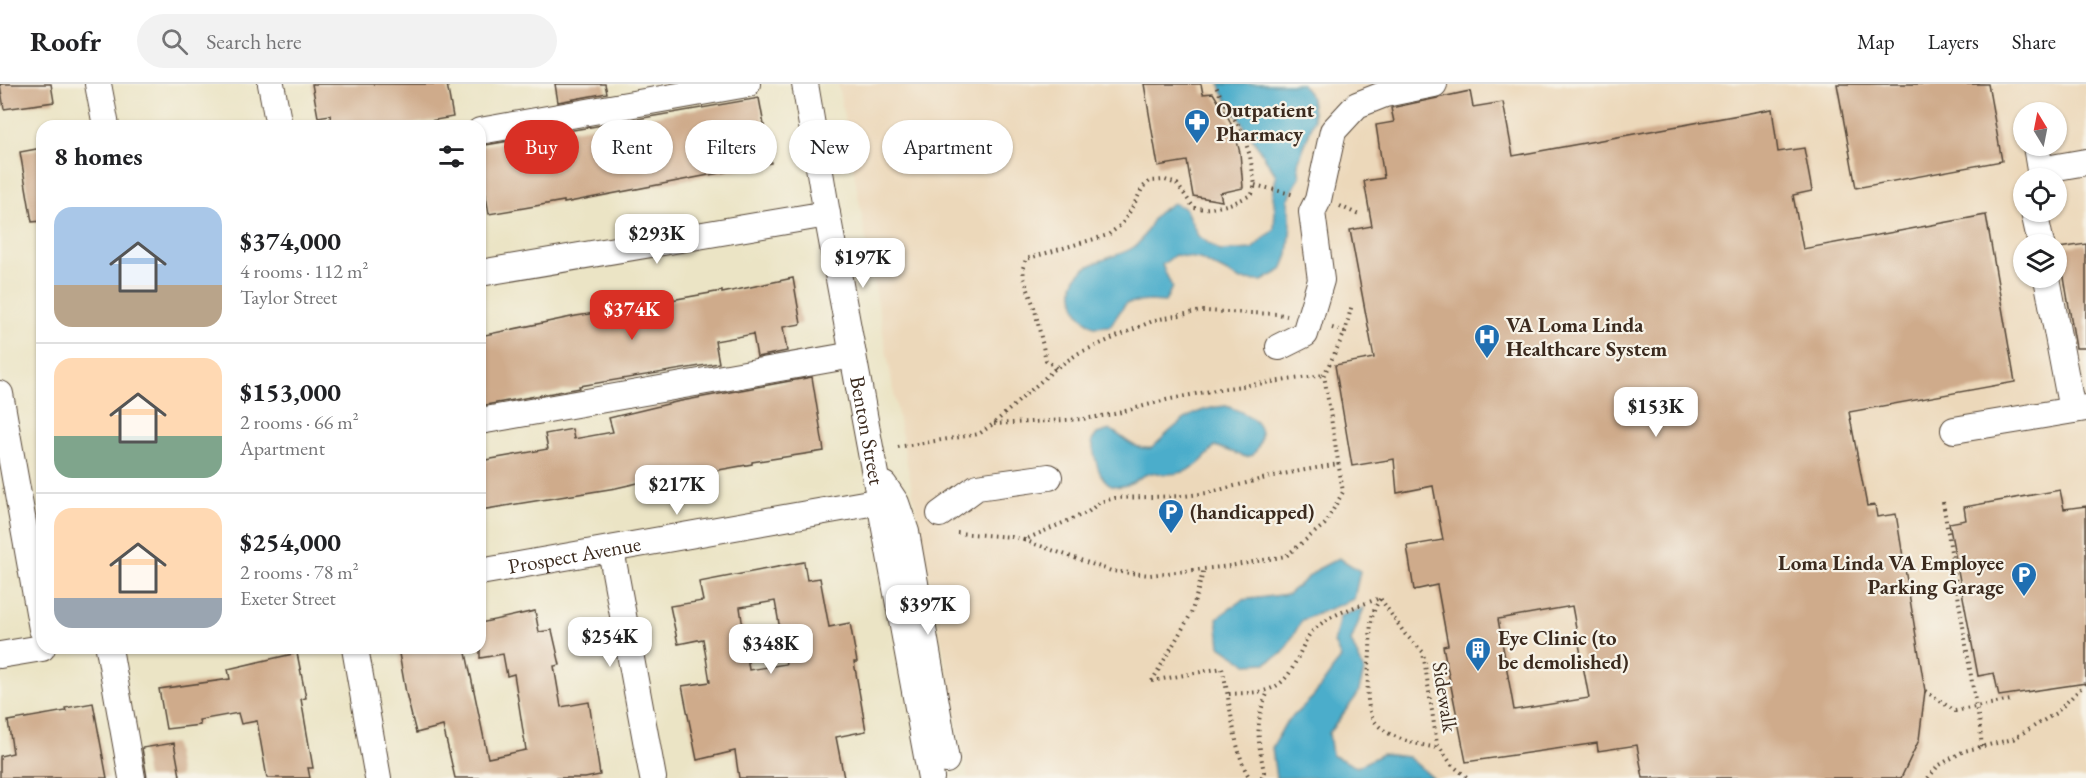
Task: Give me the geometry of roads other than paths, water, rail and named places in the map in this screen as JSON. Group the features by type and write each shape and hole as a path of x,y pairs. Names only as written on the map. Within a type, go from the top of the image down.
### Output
{"street":[{"path":"98,84 105,120"},
{"path":"271,84 278,120"},
{"path":"486,130 747,84"},
{"name":"Benton Street","path":"805,84 931,778"},
{"path":"1279,347 1305,334 1321,280 1312,212 1318,200 1333,131 1357,105 1385,94 1434,84"},
{"path":"2038,165 2086,162"},
{"path":"486,272 827,214"},
{"path":"1954,430 2079,409 2049,288"},
{"path":"486,420 853,355"},
{"path":"0,394 36,595"},
{"path":"875,474 896,503 904,520 949,778"},
{"path":"943,525 976,487 1049,477"},
{"name":"Prospect Avenue","path":"486,571 880,501"},
{"path":"611,550 653,778"},
{"path":"0,655 36,649"},
{"path":"110,654 132,778"},
{"path":"356,654 378,778"}],"water":[{"path":"1220,84 1302,84 1311,98 1314,120 1298,163 1300,176 1288,200 1291,225 1288,255 1282,270 1262,281 1241,280 1200,259 1175,255 1162,265 1172,287 1165,302 1126,303 1110,326 1094,327 1082,317 1075,305 1074,283 1078,275 1094,263 1125,252 1138,244 1158,213 1173,203 1185,208 1198,236 1220,251 1252,249 1274,229 1273,196 1276,175 1222,92"},
{"path":"1226,406 1251,417 1260,429 1259,445 1253,455 1246,457 1215,446 1205,458 1188,470 1173,474 1148,474 1127,485 1110,484 1100,473 1092,441 1097,434 1110,430 1134,445 1152,448 1185,419 1203,410"},
{"path":"1339,558 1360,571 1354,599 1302,620 1283,653 1266,663 1247,664 1220,646 1217,618 1242,600 1288,594 1318,569"},
{"path":"1364,608 1351,641 1364,671 1358,694 1329,733 1332,755 1357,767 1382,754 1408,757 1433,778 1276,778 1272,748 1285,724 1314,696 1341,658 1334,643 1340,616"}],"place":[{"name":"Outpatient Pharmacy","path":"1197,145"},
{"name":"VA Loma Linda Healthcare System","path":"1487,360"},
{"name":"(handicapped)","path":"1171,535"},
{"name":"Loma Linda VA Employee Parking Garage","path":"2024,598"},
{"name":"Eye Clinic (to be demolished)","path":"1478,673"}]}
